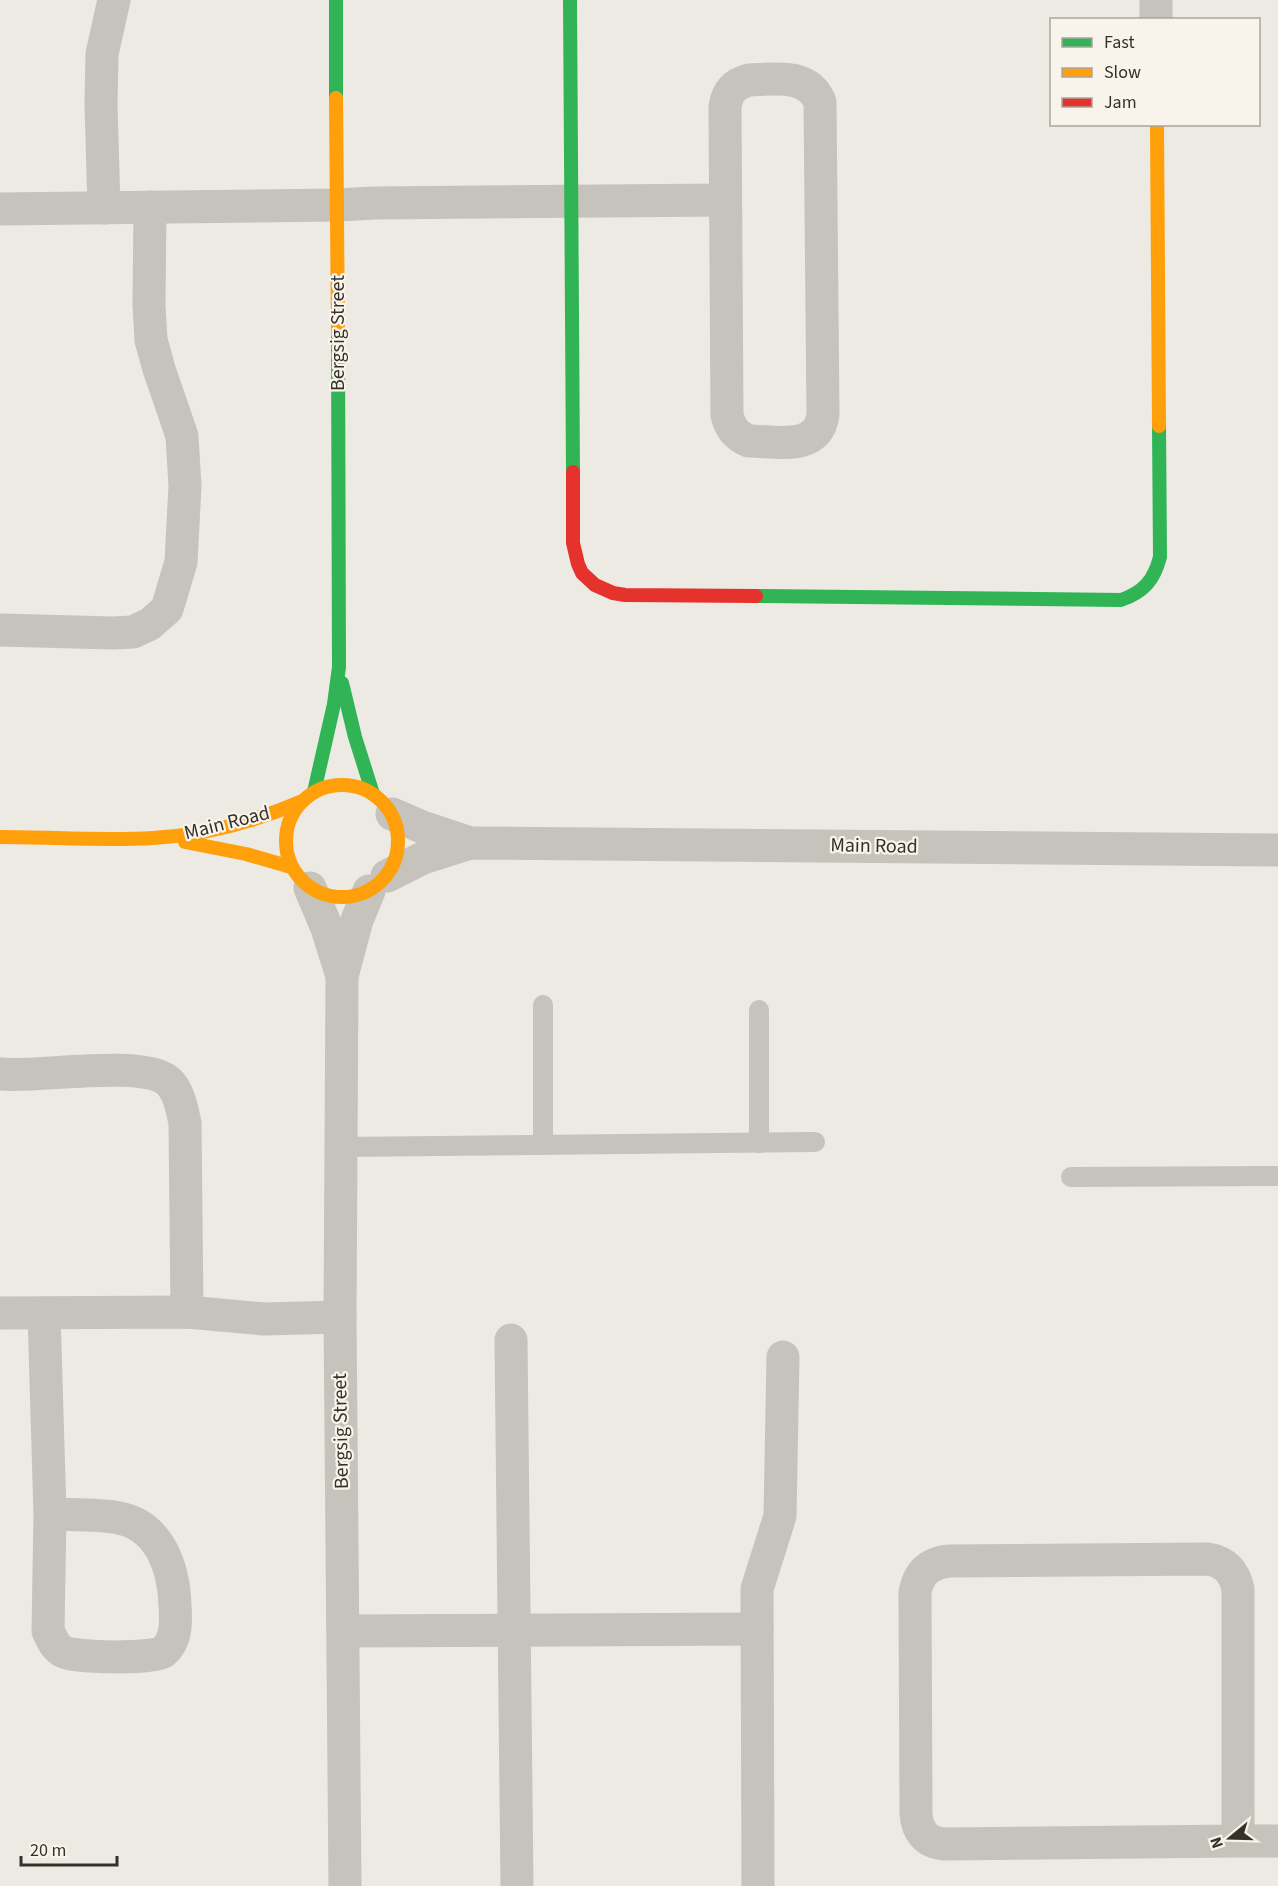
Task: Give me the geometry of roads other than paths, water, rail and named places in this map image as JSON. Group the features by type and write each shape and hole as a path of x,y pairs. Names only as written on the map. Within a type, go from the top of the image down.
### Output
{"street":[{"path":"104,208 102,54 114,0"},
{"name":"Bergsig Street","path":"314,792 332,713 339,667 336,0"},
{"path":"570,0 573,543 574,556 585,578 597,588 610,593 1121,600 1134,596 1146,588 1153,579 1160,557 1157,126"},
{"path":"1156,0 1156,18"},
{"path":"749,80 797,80 805,83 817,94 821,110 823,404 822,424 818,432 805,441 749,441 741,438 729,424 727,415 725,200 725,107 729,92 734,86 749,80"},
{"path":"0,209 725,200"},
{"path":"0,630 133,632 150,624 166,609 181,562 185,486 182,436 151,340 150,207"},
{"name":"Bergsig Street","path":"339,667 354,737 382,804"},
{"path":"344,784 359,787 382,804 396,826 399,839 394,864 378,883 355,896 340,898 325,895 301,878 286,851 286,833 291,816 300,802 328,786 344,784"},
{"name":"Main Road","path":"0,837 152,838 183,835 243,824 300,802"},
{"name":"Main Road","path":"382,804 422,827 470,843 1278,850"},
{"name":"Main Road","path":"152,838 215,847 301,878"},
{"name":"Main Road","path":"378,883 423,858 470,843"},
{"name":"Bergsig Street","path":"301,878 327,928 342,976"},
{"name":"Bergsig Street","path":"345,1886 340,1317 342,976 357,920 378,883"},
{"path":"0,1074 126,1070 153,1073 168,1082 178,1097 185,1123 187,1312"},
{"path":"0,1313 187,1312 264,1319 340,1317"},
{"path":"44,1313 50,1514 48,1631 54,1644 64,1653 83,1656 144,1657 155,1656 164,1651 174,1637 175,1588 166,1554 158,1542 140,1526 119,1518 50,1514"},
{"path":"512,1340 517,1886"},
{"path":"758,1886 757,1589 780,1516 783,1357"},
{"path":"1238,1842 1238,1588 1232,1572 1226,1566 1208,1559 949,1561 938,1562 921,1574 915,1592 916,1813 919,1830 925,1837 938,1844 1238,1842 1278,1841"},
{"path":"343,1631 757,1629"}],"lane":[{"path":"543,1005 543,1145"},
{"path":"759,1010 759,1143"},
{"path":"341,1147 815,1142"},
{"path":"1071,1177 1278,1176"}]}
